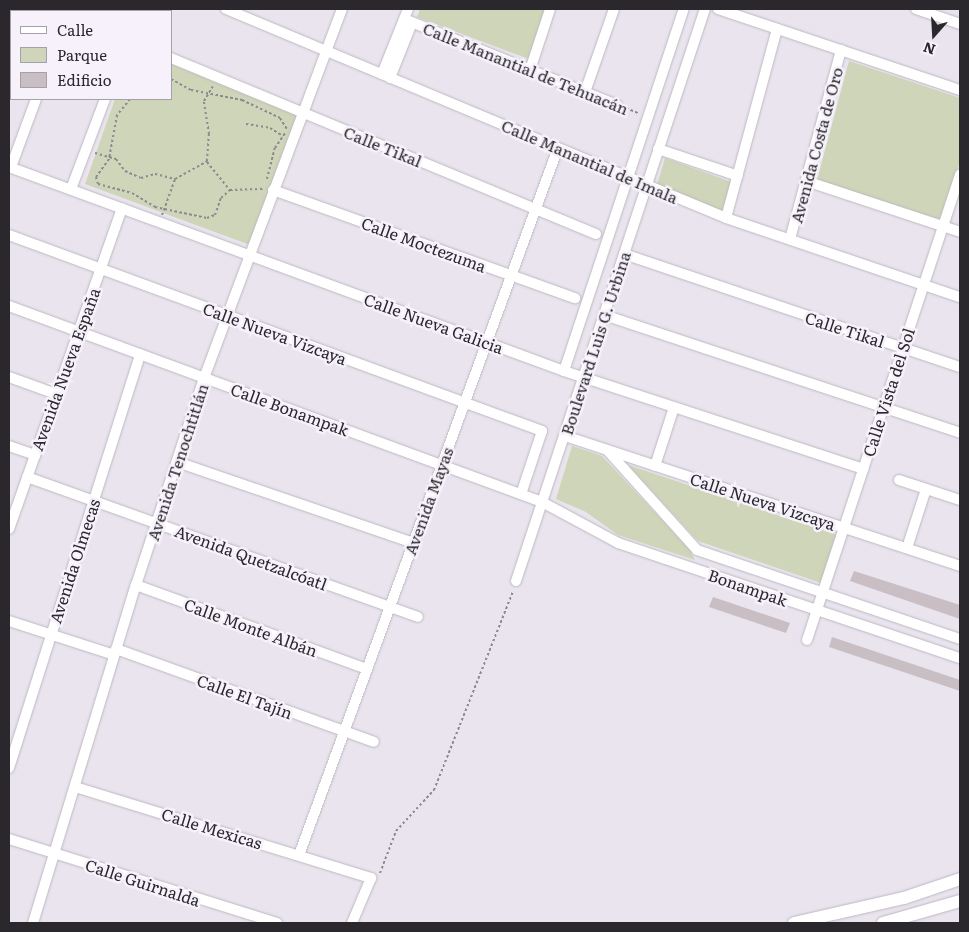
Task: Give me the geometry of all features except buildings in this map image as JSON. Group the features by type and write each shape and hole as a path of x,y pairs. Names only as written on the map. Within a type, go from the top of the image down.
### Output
{"street":[{"name":"Calle Manantial de Imala","path":"226,9 726,218 960,297"},
{"name":"Avenida Tenochtitlán","path":"34,922 56,854 115,652 204,378 301,112 342,9"},
{"path":"386,76 408,21 408,9"},
{"path":"530,70 550,9"},
{"path":"585,92 614,9"},
{"name":"Boulevard Luis G. Urbina","path":"564,371 684,9"},
{"name":"Boulevard Luis G. Urbina","path":"516,581 705,9"},
{"path":"718,9 960,90"},
{"path":"916,9 960,24"},
{"name":"Calle Manantial de Tehuacán","path":"408,21 617,105"},
{"path":"726,218 778,29"},
{"name":"Avenida Costa de Oro","path":"790,240 841,50"},
{"name":"Calle Tikal","path":"172,58 596,234"},
{"path":"10,167 36,100"},
{"path":"71,190 105,100"},
{"name":"Avenida Mayas","path":"298,855 558,148"},
{"path":"658,149 738,176"},
{"name":"Calle Nueva Galicia","path":"10,167 564,371 863,469"},
{"name":"Calle Vista del Sol","path":"807,640 960,175"},
{"path":"806,180 960,232"},
{"name":"Calle Moctezuma","path":"273,190 575,298"},
{"name":"Avenida Nueva España","path":"9,529 11,516 35,455 122,208"},
{"name":"Calle Nueva Vizcaya","path":"9,235 542,431"},
{"name":"Calle Tikal","path":"624,254 960,367"},
{"name":"Calle Bonampak","path":"9,306 542,502"},
{"path":"604,314 960,433"},
{"name":"Avenida Olmecas","path":"9,768 140,354"},
{"path":"9,376 56,394"},
{"path":"655,466 674,407"},
{"name":"Boulevard Luis G. Urbina","path":"521,494 542,431"},
{"name":"Calle Nueva Vizcaya","path":"565,436 960,566"},
{"path":"9,446 35,455"},
{"name":"Bonampak","path":"607,450 697,550 960,639"},
{"path":"178,462 413,544"},
{"name":"Avenida Quetzalcóatl","path":"27,477 418,617"},
{"path":"899,480 960,500"},
{"path":"907,548 926,489"},
{"name":"Bonampak","path":"542,502 618,543 960,658"},
{"name":"Calle Monte Albán","path":"136,585 367,669"},
{"name":"Calle El Tajín","path":"9,621 51,635 115,652 374,742"},
{"name":"Calle Mexicas","path":"75,787 371,878"},
{"name":"Calle Guirnalda","path":"9,839 277,923"},
{"path":"352,923 371,878"},
{"path":"794,923 904,898 960,879"},
{"path":"883,923 960,901"},
{"path":"34,922 45,923"}],"path":[{"path":"218,77 204,102 209,134 207,161 230,190"},
{"path":"129,100 117,115 110,156 96,177 98,184 123,190 164,208 207,218 214,215 222,198 230,190 265,189 275,148 287,130 286,123 280,118 242,100 191,90 172,80"},
{"name":"Calle Manantial de Tehuacán","path":"617,105 647,117"},
{"path":"246,124 270,128 282,136 289,147"},
{"path":"86,151 116,159 125,172 140,178 155,174 175,179"},
{"path":"160,222 175,179 207,161"},
{"path":"371,878 378,877 396,831 434,790 516,581"}],"green space":[{"path":"420,9 548,9 529,59 417,17"},
{"path":"849,61 960,98 960,161 941,220 817,180"},
{"path":"172,64 297,115 250,245 85,184 115,100 172,100"},
{"path":"665,158 734,183 727,213 657,185"},
{"path":"572,446 602,456 689,549 695,560 618,535 586,512 556,499"},
{"path":"628,465 837,535 821,583 698,541"}]}
